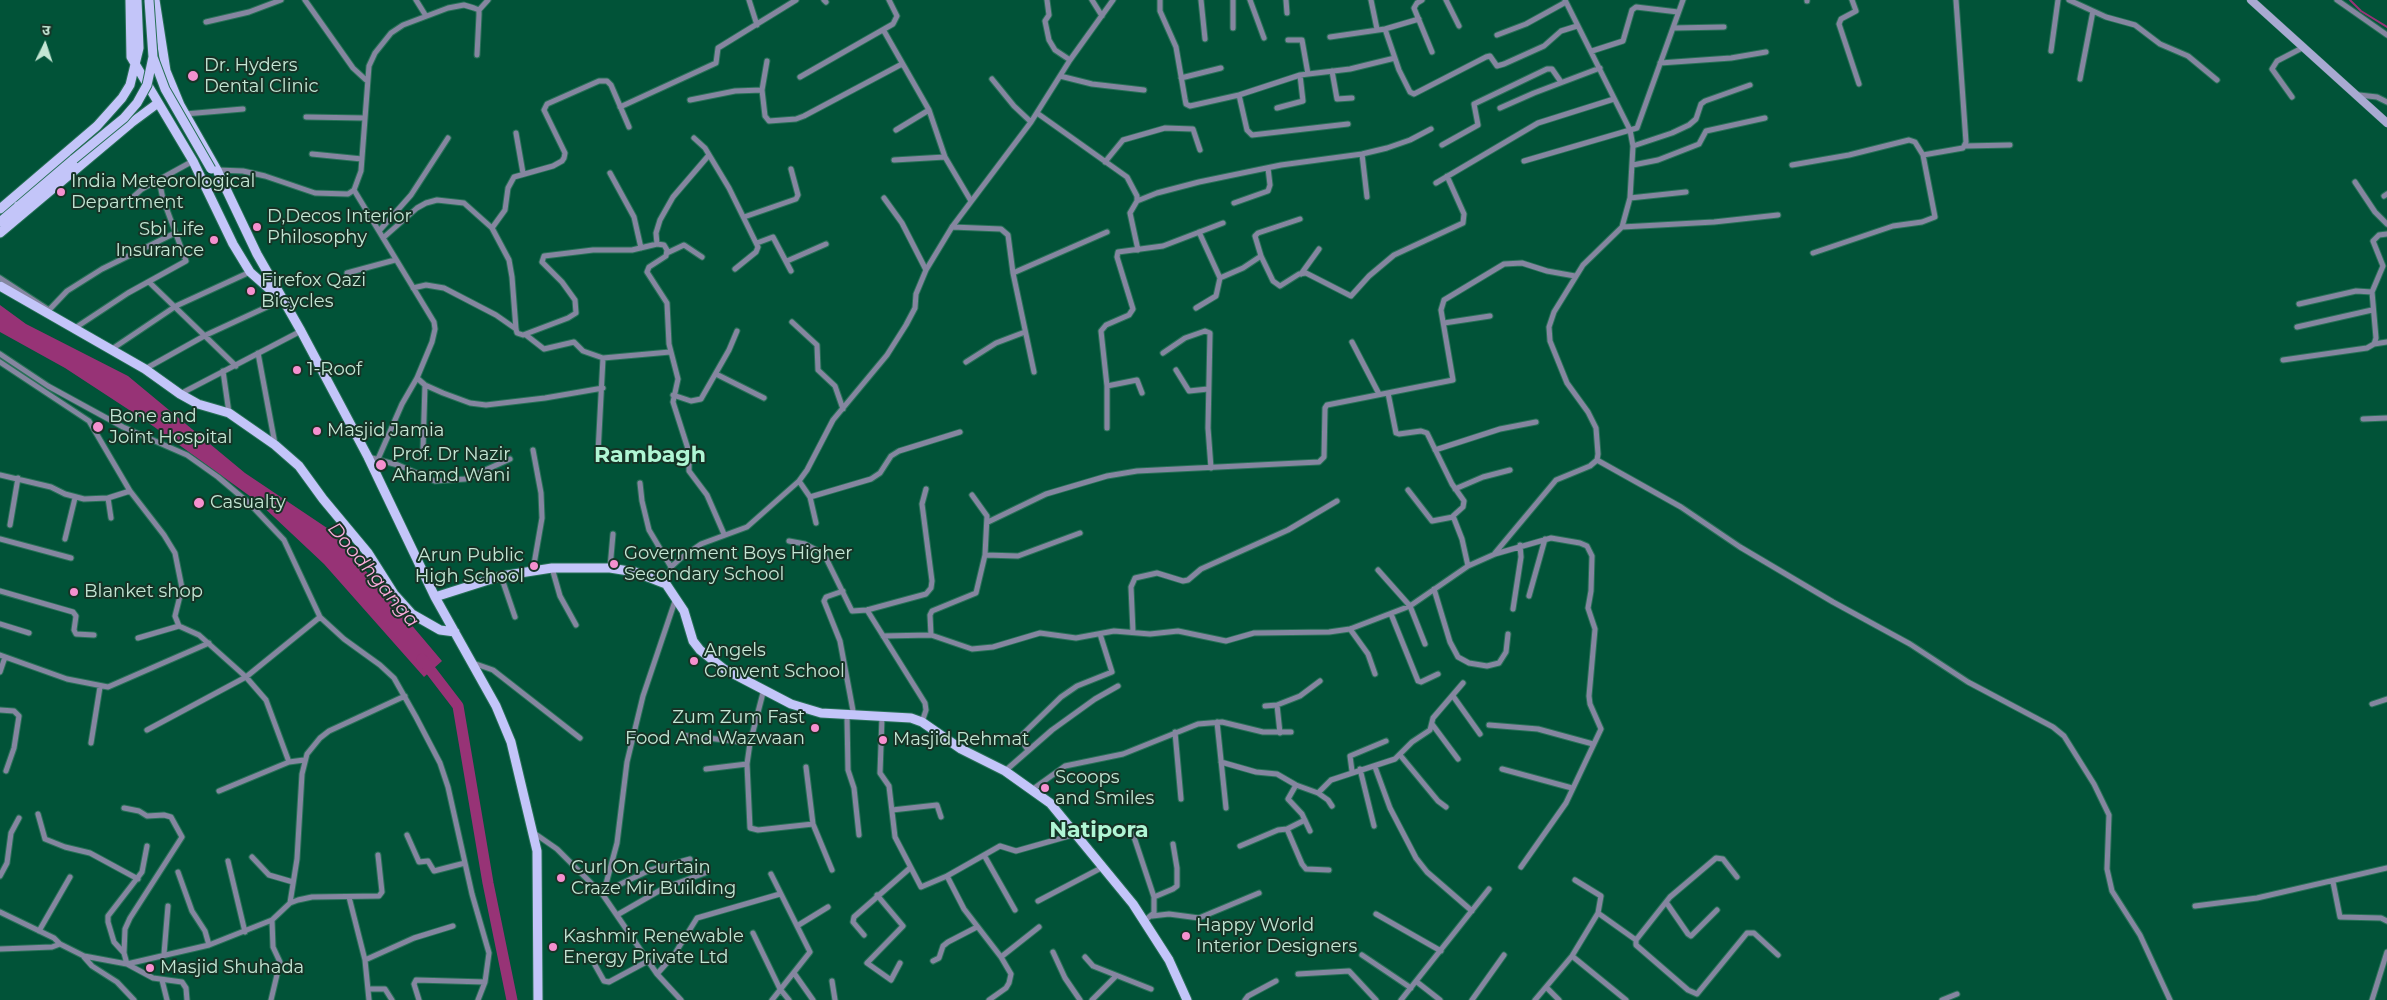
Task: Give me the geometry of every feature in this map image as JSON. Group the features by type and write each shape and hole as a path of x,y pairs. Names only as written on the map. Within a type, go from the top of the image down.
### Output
{"main road":[{"path":"130,0 131,50 136,66 194,162 233,244 250,272 282,300"},
{"path":"0,209 90,132 114,108 130,86 139,48 137,0"},
{"path":"148,0 153,56 165,89 214,169"},
{"path":"156,0 166,71 185,114 214,169 244,240 249,249 257,254 301,330 368,457 435,597 496,706 511,742 538,852 538,1000"},
{"path":"2251,0 2387,123"},
{"path":"0,222 131,110 147,85 153,56"},
{"path":"18,206 30,204 144,106 157,101"},
{"path":"0,233 157,101"},
{"path":"177,135 192,125"},
{"path":"0,286 112,349 198,404 229,413 275,445 299,466 373,561 394,594 412,614 440,630 455,632"},
{"path":"435,597 501,576 552,568 610,568 635,572 666,584 677,597 684,611 693,641 700,650 724,669 791,704 821,714 911,718 922,722 960,749 1005,771 1033,789 1062,815 1144,921 1169,960 1187,1000"}],"street":[{"path":"206,22 250,12 281,0"},
{"path":"305,0 353,68 366,80"},
{"path":"416,0 426,16"},
{"path":"477,55 478,10 488,0"},
{"path":"749,0 757,25"},
{"path":"620,106 716,63 718,48 796,0"},
{"path":"800,78 884,31 893,24 896,16 889,0"},
{"path":"1046,0 1049,15 1045,21 1049,40 1055,50 1070,60"},
{"path":"1092,0 1102,16"},
{"path":"666,584 671,567 695,547 724,534 747,527 799,481 834,420 887,355 906,325 915,308 916,294 926,270 952,227 994,174 1038,113 1070,60 1113,0"},
{"path":"1160,0 1160,11 1176,47 1186,104 1190,106 1239,95 1300,75 1332,71 1395,58"},
{"path":"1201,0 1205,39"},
{"path":"1233,0 1233,28"},
{"path":"1250,0 1264,38"},
{"path":"1286,0 1287,13"},
{"path":"1371,0 1377,30"},
{"path":"1422,0 1414,6 1432,52"},
{"path":"1446,0 1459,26"},
{"path":"1524,160 1639,126 1683,0"},
{"path":"1852,0 1856,11 1841,19 1839,24 1859,84"},
{"path":"1956,0 1965,146"},
{"path":"2051,51 2058,0"},
{"path":"2069,0 2093,12 2135,25 2160,44 2188,56 2217,80"},
{"path":"2337,0 2387,35"},
{"path":"1495,554 1556,480 1590,466 1597,460 1599,446 1596,428 1588,412 1567,383 1548,334 1554,312 1575,276 1583,265 1622,227 1630,198 1633,165 1633,146 1630,130 1566,1 1526,24 1497,35"},
{"path":"214,169 242,171 265,176 315,193 343,196 354,190 359,178 362,158 366,80 371,59 391,33 403,25 457,6 469,6 478,10"},
{"path":"1592,51 1622,41 1632,10 1636,7 1678,12"},
{"path":"2080,79 2093,12"},
{"path":"1330,37 1385,29 1419,19"},
{"path":"1385,29 1408,89 1414,94 1486,57 1490,56 1497,66 1504,64 1544,46 1561,31 1577,26"},
{"path":"1673,28 1724,26"},
{"path":"884,31 929,110 945,157 971,202"},
{"path":"1288,40 1302,40 1308,74"},
{"path":"2292,97 2272,69 2277,61 2304,48"},
{"path":"1660,63 1731,58 1766,52"},
{"path":"768,61 762,90 766,119 796,119 902,64"},
{"path":"1181,78 1221,68"},
{"path":"1500,108 1600,68"},
{"path":"1442,145 1478,125 1474,104 1546,69 1552,69 1561,82"},
{"path":"1332,71 1337,99 1352,98"},
{"path":"1278,108 1303,101 1300,75"},
{"path":"1060,76 1092,84 1144,90"},
{"path":"992,79 1014,106 1031,122"},
{"path":"492,228 505,210 510,183 514,177 553,166 562,162 564,158 565,153 544,110 547,104 603,80 611,85 629,127"},
{"path":"1633,146 1672,133 1689,125 1696,119 1701,104 1705,101 1750,85"},
{"path":"690,100 735,91 762,90"},
{"path":"1239,95 1247,130 1250,134 1348,124"},
{"path":"2358,95 2377,97 2387,102"},
{"path":"1436,183 1538,123 1614,100"},
{"path":"185,114 243,109"},
{"path":"896,130 929,110"},
{"path":"1038,113 1126,177 1134,189 1137,201"},
{"path":"306,117 364,118"},
{"path":"1633,165 1658,160 1697,145 1706,131 1765,118"},
{"path":"1105,162 1123,140 1165,128 1192,128 1200,150"},
{"path":"1138,250 1130,213 1137,201 1157,193 1198,182 1268,168 1362,154 1400,144 1431,129"},
{"path":"516,133 523,173"},
{"path":"379,232 411,196 448,138"},
{"path":"694,138 709,155 757,243 758,250 735,269"},
{"path":"1792,164 1849,155 1909,140 1915,142 1923,154 1935,218 1893,226 1812,253"},
{"path":"1923,154 1960,149 1965,146 2010,145"},
{"path":"312,154 362,158"},
{"path":"1362,154 1367,196"},
{"path":"657,244 657,226 664,212 673,197 709,155"},
{"path":"894,160 945,157"},
{"path":"133,197 142,189 194,162"},
{"path":"1234,203 1268,191 1270,185 1268,168"},
{"path":"744,217 796,199 798,195 791,169"},
{"path":"610,173 634,217 641,248"},
{"path":"1301,274 1308,274 1351,296 1369,276 1394,255 1464,223 1464,214 1447,176"},
{"path":"75,328 128,293 186,261 158,180"},
{"path":"2355,182 2375,212 2387,224"},
{"path":"354,190 434,322 435,329 432,342 417,378 402,404 378,459"},
{"path":"1630,198 1686,192"},
{"path":"884,198 902,223 926,270"},
{"path":"383,238 417,208 437,200 464,203 492,228 512,268 516,330"},
{"path":"1622,227 1714,222 1778,215"},
{"path":"1300,219 1256,234 1255,239 1261,256 1273,281 1278,285 1284,285 1301,274 1319,249"},
{"path":"1107,428 1108,386 1101,331 1106,325 1129,315 1133,310 1118,254 1121,251 1163,246 1223,223"},
{"path":"952,227 1004,230 1008,235 1013,273 1034,372"},
{"path":"1013,273 1107,232"},
{"path":"1196,308 1216,296 1220,278 1199,232"},
{"path":"0,278 47,309 51,309 67,291 102,269 176,233"},
{"path":"2374,344 2376,338 2372,310 2372,292 2383,266 2373,241 2379,235 2387,234"},
{"path":"757,243 773,237 791,271"},
{"path":"414,288 426,285 444,288 496,315 520,335 526,335 568,318 576,312 577,308 575,300 562,282 542,262 544,256 641,248 657,244 664,245 667,253"},
{"path":"787,261 826,244"},
{"path":"702,257 685,245 667,253 649,267 647,272 667,304 670,352 678,379 672,402 689,452 688,469 706,495 724,534"},
{"path":"1220,278 1243,268 1261,256"},
{"path":"347,273 395,260"},
{"path":"988,522 1046,494 1092,479 1137,470 1319,462 1324,456 1326,406 1453,380 1441,307 1444,300 1504,264 1522,263 1547,271 1575,276"},
{"path":"112,349 176,306 250,272"},
{"path":"150,282 236,366"},
{"path":"2299,304 2356,291 2372,292"},
{"path":"145,369 206,335 282,300"},
{"path":"2297,327 2372,310"},
{"path":"1444,323 1490,316"},
{"path":"792,322 817,345 818,370 835,386 843,409"},
{"path":"180,394 301,330"},
{"path":"673,396 691,401 701,399 716,374 737,331"},
{"path":"1163,353 1185,338 1202,331 1208,332 1210,336 1208,389 1212,468"},
{"path":"966,362 996,343 1025,332"},
{"path":"526,335 544,349 574,342 583,351 603,358 670,352"},
{"path":"1352,342 1379,394"},
{"path":"2283,360 2367,348 2374,344 2387,342"},
{"path":"258,353 275,445"},
{"path":"0,354 48,386 123,428 187,455 218,477 250,504 284,540 320,617 388,672 405,696 444,775 489,953 484,982 478,1000"},
{"path":"598,454 603,388 603,358"},
{"path":"0,362 89,421 130,491 164,535 175,554 182,588 176,616 179,626"},
{"path":"1176,370 1190,391 1208,389"},
{"path":"224,371 229,413"},
{"path":"716,374 764,398"},
{"path":"417,378 425,385 465,401 486,405 545,398 603,388"},
{"path":"1108,386 1137,380 1142,393"},
{"path":"424,449 425,385"},
{"path":"1388,393 1396,433 1424,431 1464,505 1453,517 1432,522 1408,490"},
{"path":"2363,419 2387,418"},
{"path":"1435,450 1500,429 1536,422"},
{"path":"810,497 871,479 880,473 891,456 899,451 960,432"},
{"path":"533,450 541,493 542,518 533,570"},
{"path":"368,457 398,465 425,478 458,481 474,476 510,459"},
{"path":"1597,460 1681,507 1740,547 1833,602 1910,644 1968,682 2057,729 2071,746 2106,806 2110,828 2107,869 2112,891 2140,935 2170,1000"},
{"path":"1455,489 1483,477 1510,470"},
{"path":"0,475 51,487 75,498 94,500 130,491"},
{"path":"10,525 18,478"},
{"path":"799,481 810,497 816,523"},
{"path":"640,483 649,530 671,567"},
{"path":"789,541 805,544 824,554 852,611 867,610 926,594 931,588 922,504 926,489"},
{"path":"931,635 930,616 932,611 976,593 985,555 988,522 985,511 972,495"},
{"path":"65,539 75,498"},
{"path":"108,498 111,518"},
{"path":"1133,632 1132,587 1135,578 1157,573 1183,581 1188,580 1206,566 1288,530 1337,501"},
{"path":"1453,517 1464,546 1468,566"},
{"path":"985,555 1018,556 1080,533"},
{"path":"610,568 613,534"},
{"path":"883,636 905,634 931,635 972,649 993,647 1040,633 1076,638 1114,631 1150,634 1178,632 1226,641 1254,633 1329,632 1350,629 1410,606 1468,566 1520,545 1545,539 1562,538 1580,543 1592,552 1592,584 1588,608 1595,629 1589,696 1590,704 1601,729 1557,818 1521,867"},
{"path":"0,539 71,558"},
{"path":"1529,596 1545,539"},
{"path":"1513,609 1521,556 1520,545"},
{"path":"552,568 560,596 576,626"},
{"path":"1378,570 1410,606 1425,644"},
{"path":"501,576 515,617"},
{"path":"1434,589 1450,642 1458,658 1468,663 1487,666 1499,663 1506,652 1508,634"},
{"path":"0,591 73,612 76,616 74,630 76,634 94,635"},
{"path":"843,591 826,597 824,601 839,636 850,716 847,762 854,788 860,835"},
{"path":"604,893 617,843 627,762 642,696 677,597"},
{"path":"867,610 925,702 926,710 922,722"},
{"path":"1391,614 1419,682 1438,674"},
{"path":"147,730 246,677 320,617"},
{"path":"0,624 29,633"},
{"path":"138,638 179,626 199,635 209,643 246,677 266,700 289,762"},
{"path":"1350,629 1368,654 1376,674"},
{"path":"1028,750 1020,738 1062,697 1077,686 1112,672 1100,634"},
{"path":"0,672 3,656 67,679 100,687 108,687 209,643"},
{"path":"472,663 493,670 580,738"},
{"path":"1265,706 1300,696 1320,681"},
{"path":"1318,793 1330,780 1360,769 1375,767 1400,755 1412,742 1429,731 1434,718 1463,683"},
{"path":"1005,771 1028,750 1095,699 1118,686"},
{"path":"91,743 100,687"},
{"path":"764,689 750,743 747,764 751,829 758,830 813,824"},
{"path":"290,903 304,760 312,746 329,731 405,696"},
{"path":"1453,696 1480,734"},
{"path":"2372,704 2387,699"},
{"path":"1277,704 1280,733"},
{"path":"0,710 14,711 19,716 14,748 6,771"},
{"path":"882,717 879,770 889,786 896,837 910,868 922,887 947,876 1000,846 1016,851 1076,834"},
{"path":"1217,722 1226,808"},
{"path":"1033,789 1065,766 1124,754 1198,724 1217,722 1234,724 1263,732 1291,732"},
{"path":"1432,724 1458,759"},
{"path":"1489,725 1538,729 1593,744"},
{"path":"1175,732 1181,799"},
{"path":"682,734 750,743"},
{"path":"1352,772 1350,756 1386,741"},
{"path":"1400,755 1438,801 1446,806"},
{"path":"219,792 289,762 304,760"},
{"path":"1221,762 1256,772 1273,772 1296,785 1318,793 1328,800 1332,806"},
{"path":"706,769 747,764"},
{"path":"806,767 813,824 832,870"},
{"path":"1375,767 1390,808 1416,858 1427,872 1472,911"},
{"path":"1360,769 1374,826"},
{"path":"1502,769 1572,788"},
{"path":"1296,785 1288,799 1300,810 1310,831"},
{"path":"892,810 937,805 941,817"},
{"path":"124,808 139,811 147,816 164,815 171,817 182,838 130,918 125,929 124,953 127,964"},
{"path":"38,814 46,838 65,847 90,853 138,879"},
{"path":"0,876 7,863 10,840 20,818"},
{"path":"1240,846 1278,830 1287,829 1305,820"},
{"path":"1287,829 1304,867 1310,870 1329,870"},
{"path":"534,833 557,849 604,893 657,974 679,999"},
{"path":"1133,834 1154,897 1152,916"},
{"path":"407,835 419,862 428,861 434,871 465,863"},
{"path":"1154,897 1177,886 1177,868 1172,844"},
{"path":"124,953 114,942 108,916 138,879 144,868 147,846"},
{"path":"127,964 209,945 245,932 272,920 290,903 312,897 376,897 380,894 378,855"},
{"path":"984,855 1015,910"},
{"path":"252,857 269,875 293,882"},
{"path":"1737,877 1723,859 1718,858 1666,902 1636,940 1636,945 1652,961 1688,990 1697,994 1748,933 1754,933 1778,955"},
{"path":"604,893 650,870 690,859"},
{"path":"228,861 245,932"},
{"path":"1038,901 1103,866"},
{"path":"864,935 854,923 853,918 910,868"},
{"path":"2195,906 2257,898 2387,868"},
{"path":"178,872 192,911 205,931 209,945"},
{"path":"617,915 664,888 705,872"},
{"path":"770,874 810,952 772,1000"},
{"path":"947,876 964,909 1001,957 1011,974 1009,984 989,1000"},
{"path":"39,931 70,877"},
{"path":"1535,1000 1572,956 1598,913 1601,896 1575,880"},
{"path":"2333,882 2340,917 2380,918 2387,921"},
{"path":"1402,1000 1489,890"},
{"path":"1144,921 1152,916 1169,914 1199,918 1259,893"},
{"path":"657,974 674,955 697,918 780,894"},
{"path":"877,895 904,926 867,963 891,980 894,978 900,963"},
{"path":"348,897 365,960 369,1000"},
{"path":"1666,902 1691,936 1717,910"},
{"path":"164,954 168,906"},
{"path":"797,926 828,907"},
{"path":"0,912 84,956 127,964 162,980 182,982 186,988 187,1000"},
{"path":"1598,913 1636,940"},
{"path":"1376,914 1441,952"},
{"path":"271,1000 280,962 273,947 272,920"},
{"path":"365,960 414,938 453,926"},
{"path":"933,961 939,958 943,946 948,942 977,926"},
{"path":"1001,957 1039,927"},
{"path":"753,933 780,989 789,1000"},
{"path":"0,949 52,947 60,944"},
{"path":"1053,952 1065,978 1080,1000"},
{"path":"2372,1000 2387,952"},
{"path":"1362,955 1411,988"},
{"path":"1472,1000 1504,955"},
{"path":"84,956 92,966 117,982 134,1000"},
{"path":"1572,956 1626,1000"},
{"path":"1085,957 1094,966 1151,989"},
{"path":"595,965 604,981 610,982 648,961"},
{"path":"1298,974 1349,971 1376,1000"},
{"path":"794,973 813,1000"},
{"path":"1092,1000 1116,976"},
{"path":"162,980 167,1000"},
{"path":"419,1000 414,984 416,980 484,982"},
{"path":"832,981 835,1000"},
{"path":"1245,1000 1248,996 1276,981"},
{"path":"1417,982 1440,1000"},
{"path":"1546,987 1559,1000"},
{"path":"369,989 385,989 392,1000"},
{"path":"1942,1000 1957,994"}],"shaded area":[{"path":"0,305 26,324 128,376 245,473 333,532 442,661 424,677 324,564 258,502 146,421 65,368 0,332"}],"waterway":[{"path":"2350,0 2361,11 2387,27"},
{"name":"Doodhganga","path":"422,659 458,706 488,883 512,1000"}],"place":[{"name":"Dr. Hyders Dental Clinic","path":"193,76"},
{"name":"India Meteorological Department","path":"61,192"},
{"name":"D,Decos Interior Philosophy","path":"257,227"},
{"name":"Sbi Life Insurance","path":"214,240"},
{"name":"Firefox Qazi Bicycles","path":"251,291"},
{"name":"1-Roof","path":"297,370"},
{"name":"Bone and Joint Hospital","path":"98,427"},
{"name":"Masjid Jamia","path":"317,431"},
{"name":"Prof. Dr Nazir Ahamd Wani","path":"381,465"},
{"name":"Casualty","path":"199,503"},
{"name":"Government Boys Higher Secondary School","path":"614,564"},
{"name":"Arun Public High School","path":"534,566"},
{"name":"Blanket shop","path":"74,592"},
{"name":"Angels Convent School","path":"694,661"},
{"name":"Zum Zum Fast Food And Wazwaan","path":"815,728"},
{"name":"Masjid Rehmat","path":"883,740"},
{"name":"Scoops and Smiles","path":"1045,788"},
{"name":"Curl On Curtain Craze Mir Building","path":"561,878"},
{"name":"Happy World Interior Designers","path":"1186,936"},
{"name":"Kashmir Renewable Energy Private Ltd","path":"553,947"},
{"name":"Masjid Shuhada","path":"150,968"}],"district":[{"name":"Rambagh","path":"650,456"},
{"name":"Natipora","path":"1099,831"}]}
